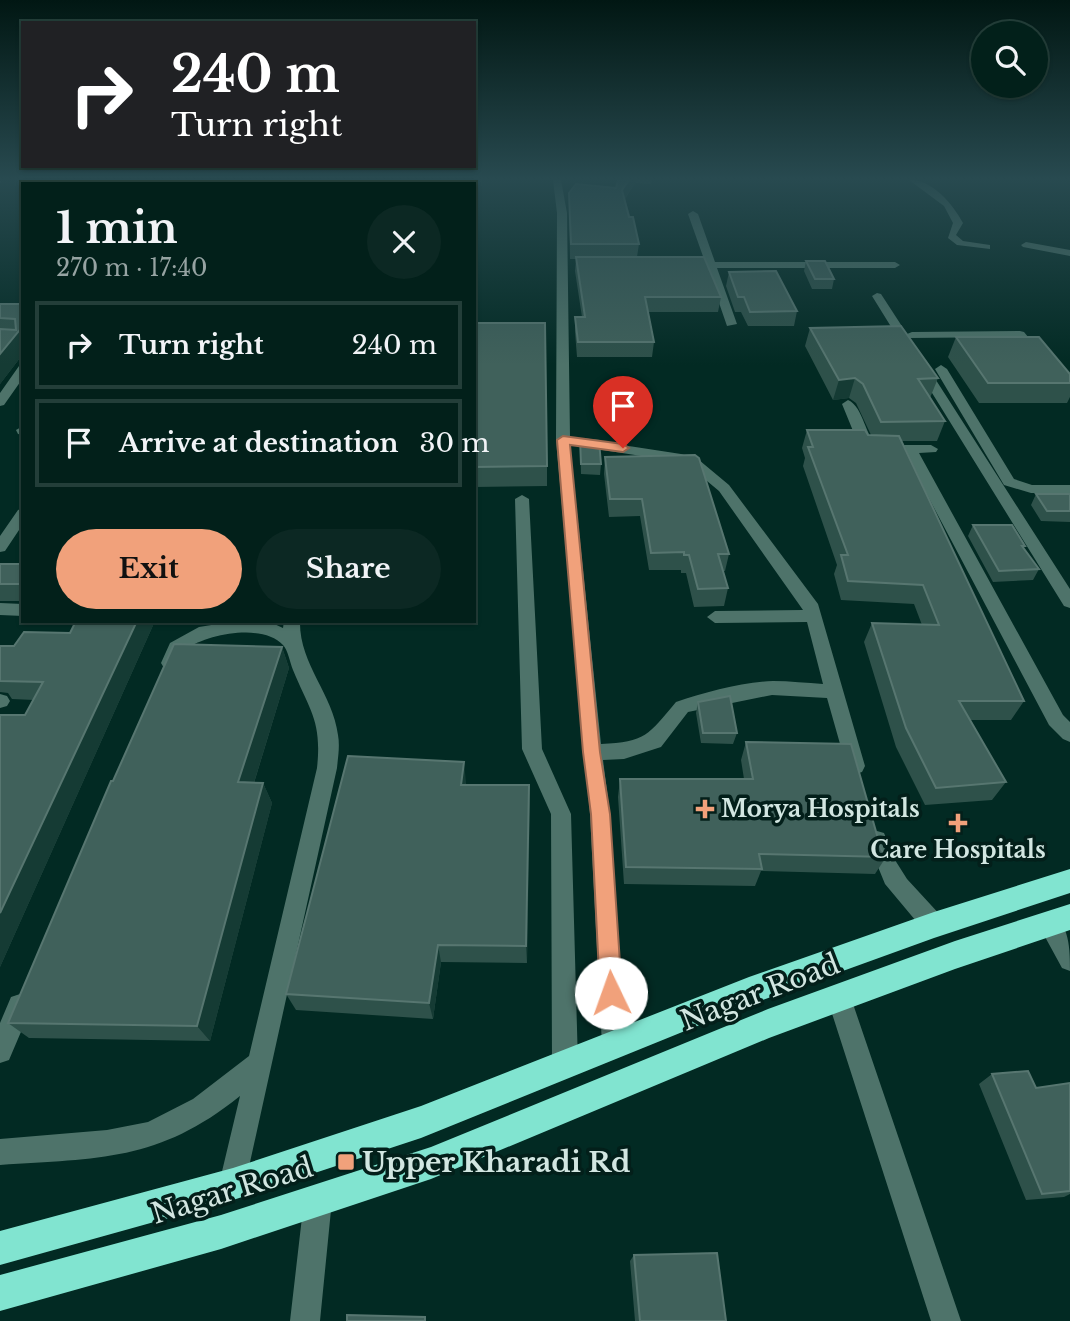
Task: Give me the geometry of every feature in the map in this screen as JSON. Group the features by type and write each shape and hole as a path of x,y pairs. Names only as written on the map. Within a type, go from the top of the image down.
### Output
{"highway":[{"name":"Nagar Road","path":"0,1248 233,1184 421,1122 750,991 934,925 1070,881"},
{"name":"Nagar Road","path":"0,1293 221,1232 431,1163 839,998 1059,920"}],"street":[{"path":"566,242 569,265 563,440 600,814 614,1045"},
{"path":"702,242 732,324"},
{"path":"958,242 987,247"},
{"path":"1027,245 1070,253"},
{"path":"670,265 895,265"},
{"path":"877,296 1070,602"},
{"path":"912,335 1020,334 1045,365"},
{"path":"941,369 1009,482 1031,489 1070,489"},
{"path":"0,402 21,372"},
{"path":"848,404 867,448 931,449"},
{"path":"563,440 650,452 694,463 724,488 810,604 862,788"},
{"path":"910,449 1056,720 1070,734"},
{"path":"522,499 532,749 561,814 565,1064"},
{"path":"0,547 20,520"},
{"path":"0,609 21,610"},
{"path":"715,617 814,616"},
{"path":"160,685 177,648 205,631 238,627 293,632 329,732 327,768 233,1184"},
{"path":"592,752 624,751 654,742 682,707 719,697 772,688 835,691"},
{"path":"873,827 884,865 902,893 934,925"},
{"path":"1059,920 1070,960"},
{"path":"0,1051 28,988"},
{"path":"839,998 946,1321"},
{"path":"0,1152 119,1140 163,1131 202,1109 261,1063"},
{"path":"305,1321 318,1200"}],"building":[{"path":"571,242 638,242 639,244 571,244"},
{"path":"576,257 704,257 721,297 645,297 654,342 578,342 575,317 585,317"},
{"path":"806,261 825,261 834,279 815,279"},
{"path":"776,271 797,311 750,312 744,297 738,297 729,272"},
{"path":"0,304 21,304 21,328 0,354 0,329 16,330 15,319 0,318"},
{"path":"476,323 545,323 547,466 476,467"},
{"path":"901,326 938,378 918,379 945,421 881,422 863,384 855,378 839,380 810,328"},
{"path":"956,337 1039,337 1070,374 1070,383 988,383"},
{"path":"807,430 865,430 868,435 899,436 1024,701 959,701 1006,782 936,788 906,728 872,623 939,625 923,585 848,581 841,555 848,555 808,447 813,447"},
{"path":"580,439 599,441 601,464 581,464"},
{"path":"695,455 699,458 729,554 718,554 728,588 698,589 689,555 684,555 684,552 651,553 642,499 610,499 605,457"},
{"path":"1036,494 1070,494 1070,511 1047,511"},
{"path":"973,525 1012,525 1025,546 1022,546 1039,569 999,571"},
{"path":"0,564 21,564 21,584 0,584"},
{"path":"75,623 136,623 0,913 0,715 25,715 43,682 0,681 0,646 14,646 24,632 70,633"},
{"path":"174,644 282,647 238,782 263,783 197,1026 8,1023 111,781"},
{"path":"730,696 737,733 703,733 698,702"},
{"path":"746,742 851,744 881,849 886,857 759,854 762,869 626,867 620,779 753,779"},
{"path":"348,756 464,762 461,785 529,785 526,946 438,945 429,1003 286,994"},
{"path":"1028,1071 1036,1088 1070,1083 1070,1191 1042,1194 992,1074"},
{"path":"717,1253 726,1321 640,1321 634,1255"},
{"path":"347,1315 425,1317 425,1321 347,1321"}],"place":[{"name":"Morya Hospitals","path":"705,809"},
{"name":"Care Hospitals","path":"958,823"},
{"name":"Upper Kharadi Rd","path":"346,1162"}],"route":[{"path":"611,993 600,814 563,440 623,448"}]}
